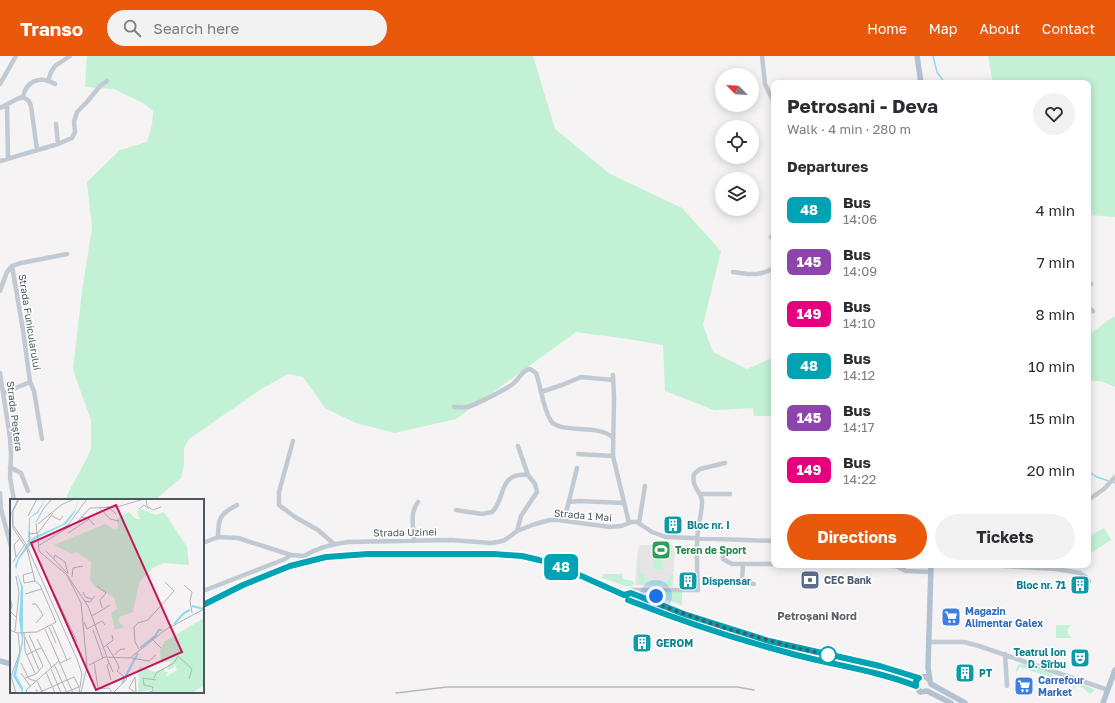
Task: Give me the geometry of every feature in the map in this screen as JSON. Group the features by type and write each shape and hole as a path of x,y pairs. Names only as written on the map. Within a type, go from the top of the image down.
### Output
{"main road":[{"path":"917,56 921,80"},
{"path":"204,605 262,577 305,559 356,554 512,555 548,562 624,595 628,600 667,615 799,656 878,674 916,686 920,692 928,691 951,703"},
{"path":"928,691 931,687 928,668 931,568"},
{"path":"624,595 631,593 657,604 725,628 800,649 880,666 921,678 965,703"},
{"path":"799,656 800,649"},
{"path":"0,661 10,664"},
{"path":"916,686 916,681 921,678 928,668"},
{"path":"1103,703 1115,670"}],"street":[{"path":"0,84 16,56"},
{"path":"48,81 55,66 70,56"},
{"path":"763,57 765,84 771,97"},
{"path":"23,97 29,83 36,80 48,81 55,84"},
{"path":"0,161 58,144 72,138 75,132 74,122 80,107 87,102 100,86 107,81"},
{"path":"0,108 23,97 30,101 37,150"},
{"path":"7,105 8,158"},
{"path":"56,124 58,144"},
{"path":"0,291 7,272 12,266 67,254"},
{"name":"Strada Funicularului","path":"12,266 30,382 34,391 42,439"},
{"path":"732,272 762,274 771,270"},
{"path":"454,407 461,408 471,406 508,388 527,369 534,370 549,418 554,424 562,427 605,432 612,437"},
{"name":"Strada Peștera","path":"0,373 10,438 10,467"},
{"path":"541,392 581,377 613,378 613,456 629,523"},
{"name":"Strada Funicularului","path":"4,393 30,382"},
{"path":"293,441 279,492 279,505 318,530 334,544"},
{"path":"514,532 521,516 537,492 535,484 528,475 518,446"},
{"path":"578,454 613,456"},
{"path":"624,595 632,590 698,590 698,538 702,501 700,494 695,488 693,478 694,474 700,469 726,463"},
{"path":"14,499 10,478 10,467 21,473 28,491"},
{"path":"564,521 576,468"},
{"path":"456,510 482,514 492,512 497,505 506,482 518,475 528,475"},
{"path":"1091,498 1108,485 1114,478"},
{"path":"644,486 639,523 646,529 661,536 771,541"},
{"path":"0,492 1,509 10,544"},
{"path":"700,494 730,494"},
{"path":"414,541 413,514 414,508 418,502"},
{"path":"569,502 624,503"},
{"path":"218,537 219,521 225,512 236,505"},
{"name":"Strada 1 Mai","path":"514,532 544,521 558,520 610,527 621,526 634,522 639,523"},
{"name":"Strada Uzinei","path":"305,559 318,548 348,542 451,540 491,543 504,540 514,532"},
{"path":"204,543 218,537 238,538 305,559"},
{"path":"204,591 285,559 291,555"},
{"path":"723,555 723,559 732,564 771,564"},
{"path":"743,564 742,582 754,584"},
{"path":"900,568 906,571 930,572"},
{"path":"1062,568 1080,573 1086,576 1089,581"},
{"path":"657,604 656,598 659,590"},
{"path":"929,642 964,642 979,646 1108,690"},
{"path":"1004,654 1007,686"}],"shaded area":[{"path":"639,545 672,545 675,553 673,587 635,585"}],"green space":[{"path":"87,56 533,56 555,129 610,174 682,208 721,251 703,325 713,352 747,369 771,358 771,416 754,416 753,408 714,410 665,391 663,345 576,332 456,419 395,433 356,423 325,408 303,377 288,374 263,388 189,439 184,448 184,464 181,478 156,499 67,499 67,495 91,448 91,420 73,370 82,291 92,228 87,182 120,150 147,142 152,125 153,111 143,103 114,89 85,87"},
{"path":"988,56 1115,56 1115,217 1091,215 1091,80 992,80"},
{"path":"1115,316 1115,387 1101,381 1091,380 1091,334"},
{"path":"1104,528 1111,540 1091,553 1091,535"},
{"name":"Teren de Sport","path":"651,545 672,545 672,554 651,554"},
{"path":"639,554 640,573 645,574 645,580 669,581 670,574 673,575 672,586 638,584"},
{"path":"653,555 663,555 663,570 653,569"},
{"path":"603,574 622,574 623,579 633,581 634,583 632,586 626,586 602,578"},
{"path":"665,592 682,592 682,605 661,598"},
{"path":"631,597 726,631 784,647 784,649 692,622 630,599"},
{"path":"1056,625 1072,625 1068,631 1072,638 1056,638"},
{"path":"812,655 890,671 912,679 912,681 889,673"},
{"path":"1022,663 1052,673 1053,678 1020,667 1017,672 1017,666"},
{"path":"1067,679 1095,690 1090,694 1082,687 1076,685 1073,691 1074,684 1068,682 1066,685 1064,681"}],"waterway":[{"path":"933,56 937,72 943,80"},
{"path":"1091,473 1097,477 1115,483"}],"railway":[{"path":"396,693 447,687 737,687 754,690"}],"bus line":[{"name":"48","path":"204,604 243,585 281,569 326,557 368,554 494,554 522,556 548,562 624,595 631,593 725,628 793,647 880,666 919,678 916,681 916,686 891,677 791,654 695,625 628,600"}],"place":[{"name":"Bloc nr. I","path":"673,525"},
{"name":"Teren de Sport","path":"661,550"},
{"name":"CEC Bank","path":"810,580"},
{"name":"Dispensar","path":"688,581"},
{"name":"Bloc nr. 71","path":"1080,585"},
{"name":"Magazin Alimentar Galex","path":"951,617"},
{"name":"GEROM","path":"642,643"},
{"name":"Teatrul Ion D. Sîrbu","path":"1080,658"},
{"name":"PT","path":"965,673"},
{"name":"Carrefour Market","path":"1024,686"}],"district":[{"name":"Petroșani Nord","path":"817,616"}],"route":[{"path":"656,596 657,604 684,614 769,641 828,655"}]}
